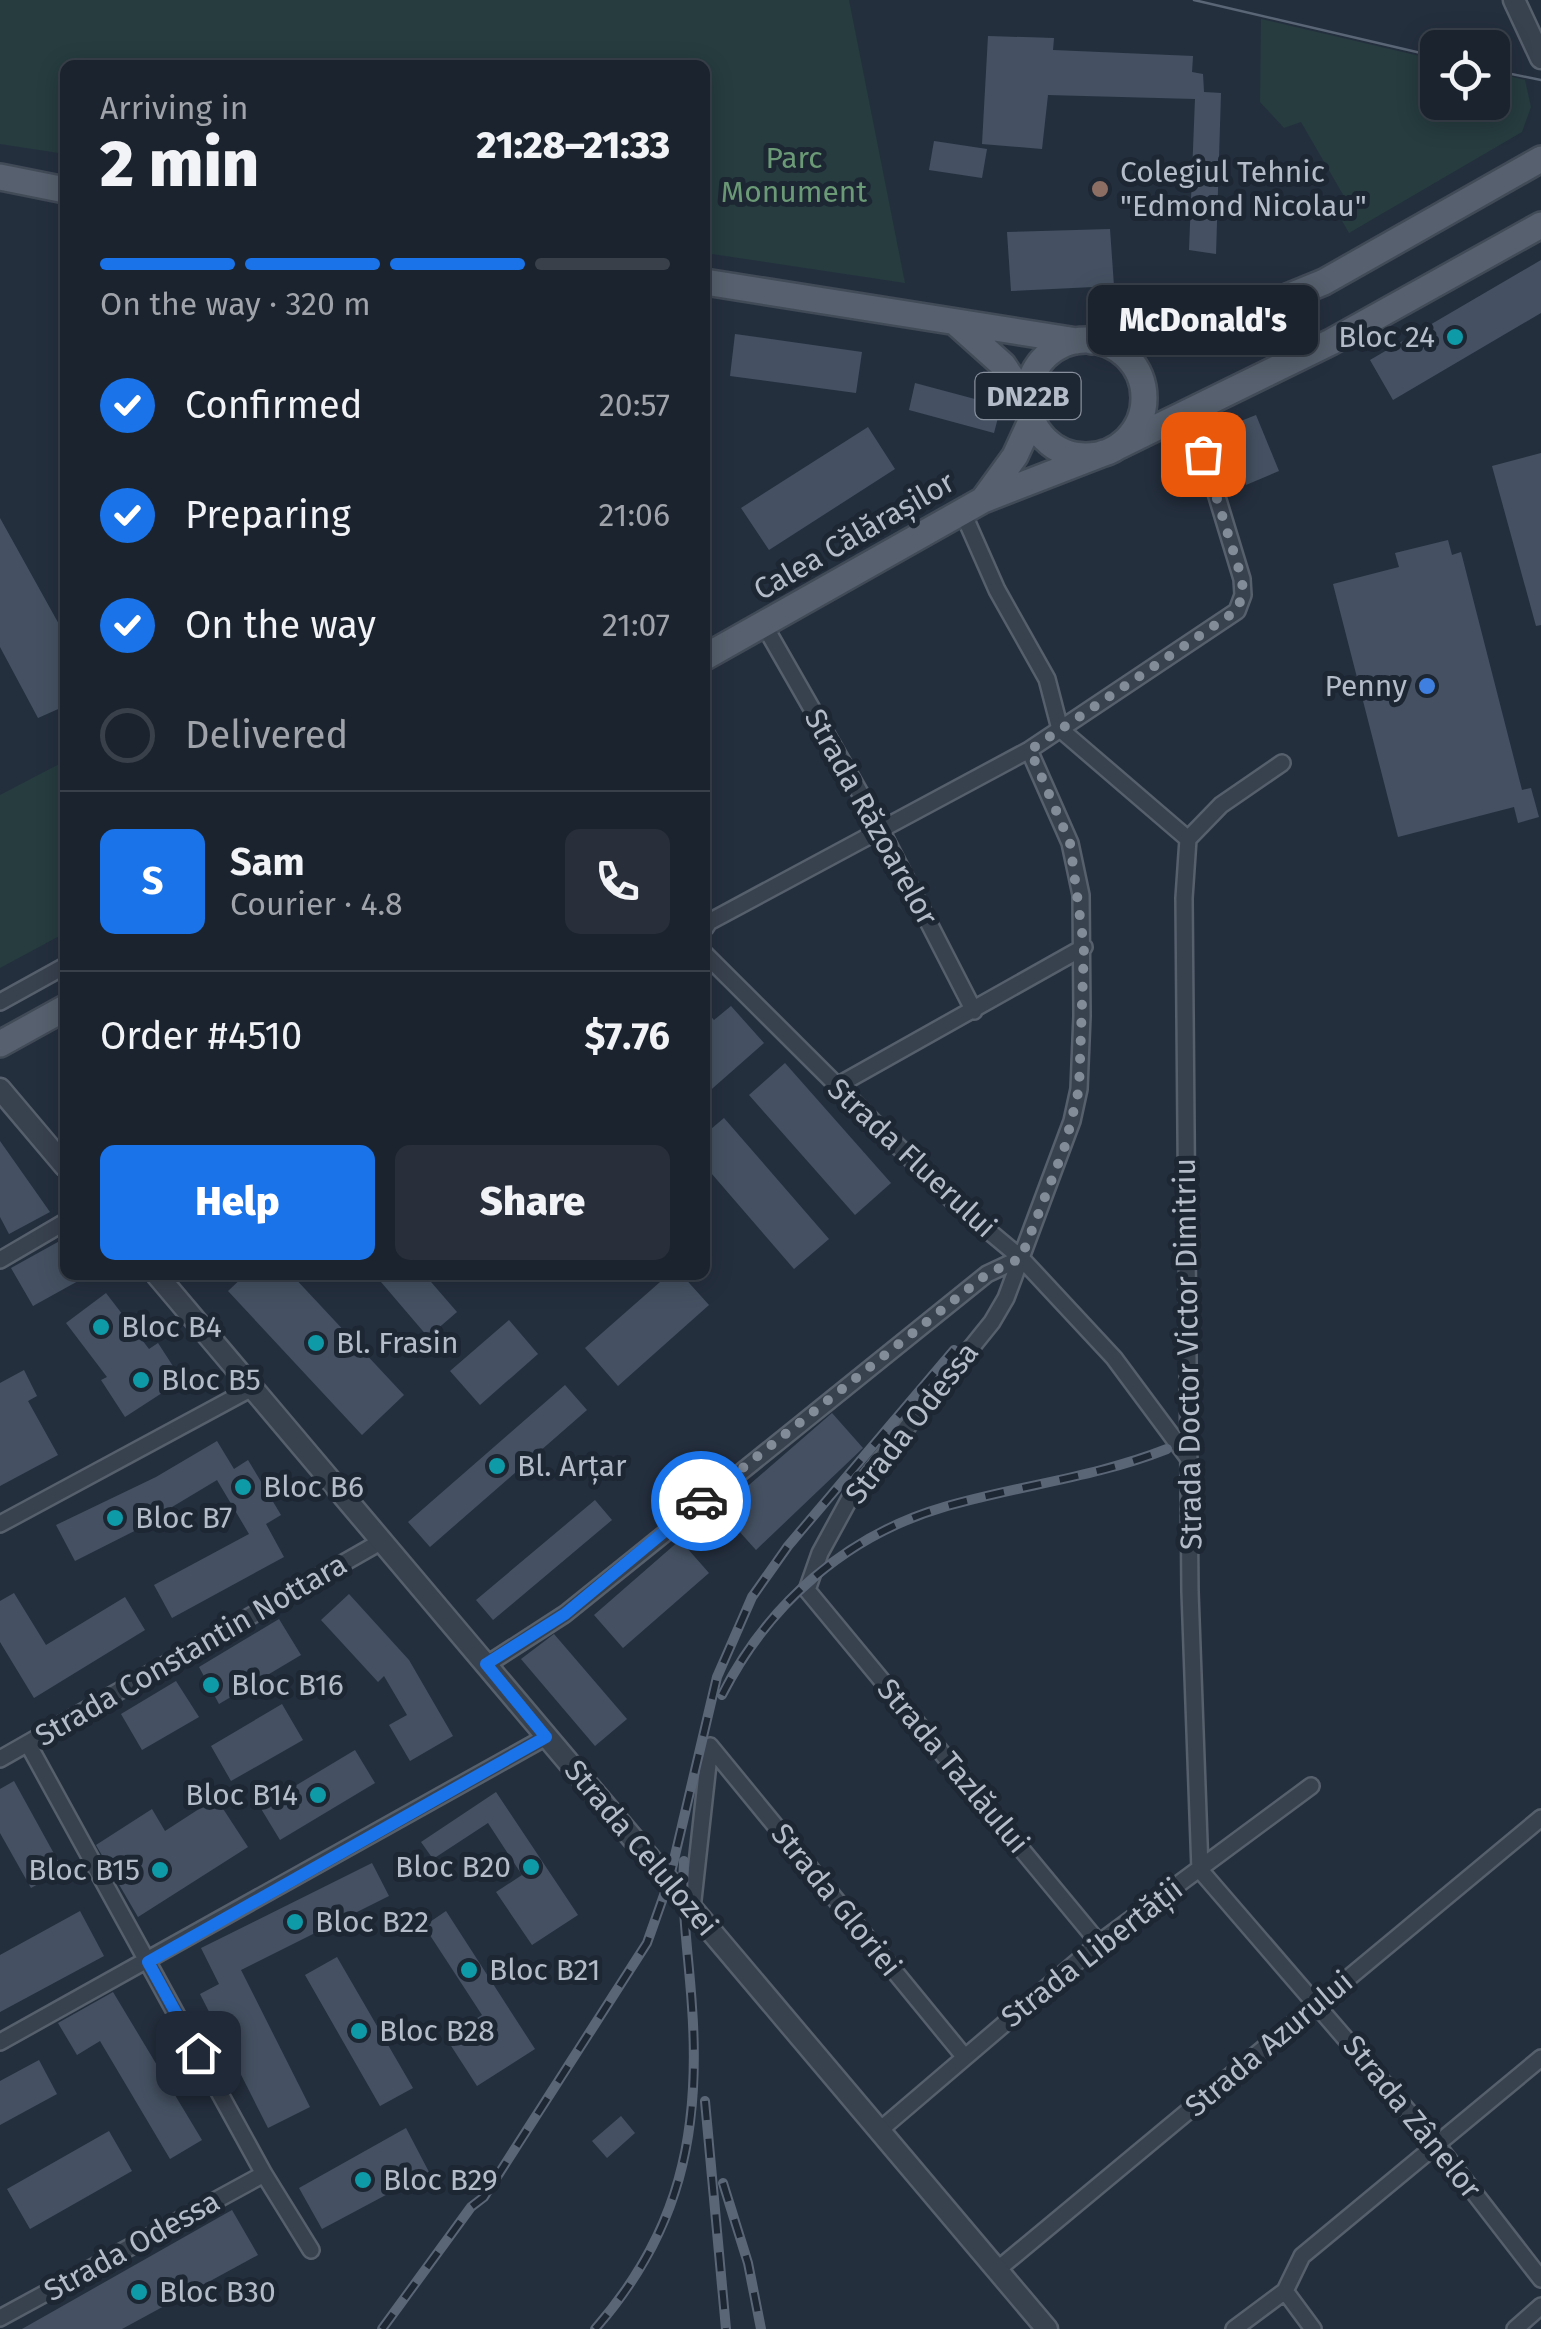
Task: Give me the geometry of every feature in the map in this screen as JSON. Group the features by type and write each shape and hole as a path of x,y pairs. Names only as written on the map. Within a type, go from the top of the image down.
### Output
{"main road":[{"name":"DN22B","path":"1084,341 1121,352 1142,382 1140,418 1112,450 1087,456 1054,446 1030,411 1036,368 1048,354 1084,341 1280,300 1324,282 1541,159"},
{"path":"0,177 60,189"},
{"name":"Calea Călărașilor","path":"710,655 973,506 1112,450 1191,412 1331,342 1541,225"},
{"path":"710,283 1084,341"},
{"path":"951,319 1002,365 1030,411"},
{"name":"Calea Călărașilor","path":"973,506 1015,456 1030,411"},
{"path":"0,1044 60,1011"}],"street":[{"path":"1514,0 1541,58"},
{"path":"710,925 880,828 1030,750 1236,611 1243,595 1191,412"},
{"path":"973,506 997,590 1047,679 1060,729 1188,839 1220,805 1282,763"},
{"name":"Strada Răzoarelor","path":"764,625 880,828 974,1011"},
{"name":"Strada Odessa","path":"807,1590 850,1498 992,1322 1065,1146 1079,1089 1084,947 1070,843 1030,750"},
{"name":"Strada Doctor Victor Dimitriu","path":"1188,839 1184,898 1189,1459 1200,1870"},
{"path":"836,1086 1084,947"},
{"name":"Strada Fluerului","path":"710,959 954,1203 1021,1258 1114,1358 1189,1459"},
{"path":"0,1002 60,969"},
{"path":"0,1089 60,1160"},
{"path":"0,1260 60,1225"},
{"name":"Strada Odessa","path":"486,1664 565,1614 987,1274 1021,1258"},
{"name":"Strada Celulozei","path":"161,1280 1047,2329"},
{"path":"0,1524 252,1388"},
{"name":"Strada Constantin Nottara","path":"0,1759 382,1541"},
{"name":"Strada Tazlăului","path":"807,1590 1099,1943"},
{"path":"0,2042 546,1737"},
{"path":"28,1744 264,2174 312,2250"},
{"name":"Strada Gloriei","path":"692,1909 710,1746 963,2055"},
{"name":"Strada Libertății","path":"880,2130 963,2055 1099,1943 1312,1786"},
{"name":"Strada Azurului","path":"997,2270 1541,1818"},
{"name":"Strada Zânelor","path":"1200,1870 1438,2146 1541,2279"},
{"path":"1234,2329 1285,2291 1302,2256 1541,2058"},
{"name":"Strada Odessa","path":"0,2318 264,2174"},
{"path":"1285,2291 1313,2329"},
{"path":"1516,2329 1541,2306"}],"green space":[{"name":"Parc Monument","path":"0,0 849,0 905,283 710,254 710,60 60,60 60,153 0,144"},
{"path":"1261,19 1420,56 1420,120 1510,120 1510,76 1525,80 1531,107 1522,132 1349,233 1337,212 1349,205 1301,122 1284,128 1260,102"},
{"path":"60,764 60,936 0,968 0,795"}],"building":[{"path":"988,36 1054,38 1053,50 1193,56 1192,72 1203,74 1204,92 1221,93 1216,254 1189,250 1195,99 1048,95 1042,149 982,144"},
{"path":"934,141 987,149 982,178 929,170"},
{"path":"1110,229 1114,286 1011,291 1007,232"},
{"name":"Bloc 24","path":"1541,260 1541,313 1393,400 1370,360"},
{"path":"735,334 862,352 856,393 730,376"},
{"path":"915,383 1001,406 994,433 909,410"},
{"path":"1256,415 1279,471 1246,485 1223,428"},
{"path":"868,427 895,469 769,550 741,508"},
{"path":"1541,453 1541,625 1536,626 1492,466"},
{"path":"0,518 60,626 60,708 38,718 0,647"},
{"name":"Penny","path":"1448,540 1452,555 1461,552 1522,790 1531,788 1539,817 1518,823 1514,807 1398,837 1333,584 1399,567 1395,553"},
{"path":"731,1006 764,1043 710,1091 710,1016 714,1020"},
{"path":"785,1063 891,1183 855,1215 749,1095"},
{"path":"724,1118 829,1239 794,1269 710,1172 710,1130"},
{"path":"0,1141 50,1212 9,1234 0,1217"},
{"path":"60,1241 60,1280 80,1280 33,1306 11,1268"},
{"name":"Bl. Frasin","path":"240,1280 297,1280 404,1395 362,1435 228,1291"},
{"path":"379,1280 429,1280 457,1312 428,1337"},
{"path":"662,1280 686,1280 709,1305 618,1386 585,1348"},
{"path":"106,1293 149,1349 158,1343 182,1380 125,1417 101,1380 107,1377 66,1323"},
{"path":"509,1320 538,1354 480,1405 450,1371"},
{"path":"24,1370 37,1396 28,1401 58,1455 0,1486 0,1383"},
{"name":"Bl. Arțar","path":"565,1385 587,1410 430,1547 408,1522"},
{"path":"832,1413 863,1448 756,1550 720,1510"},
{"path":"217,1441 234,1469 248,1460 281,1515 266,1524 284,1557 172,1618 154,1585 249,1534 217,1480 172,1507 174,1511 75,1561 56,1525 156,1477"},
{"path":"595,1500 612,1520 493,1620 476,1600"},
{"path":"680,1540 709,1573 623,1648 594,1615"},
{"path":"14,1593 46,1645 125,1597 145,1630 34,1698 0,1642 0,1601"},
{"path":"349,1594 409,1660 453,1736 410,1761 389,1725 407,1715 384,1676 378,1682 321,1620"},
{"path":"279,1619 301,1655 219,1704 199,1667"},
{"path":"554,1634 627,1719 595,1746 521,1659"},
{"path":"176,1681 199,1717 142,1750 121,1714"},
{"path":"282,1704 303,1740 231,1781 211,1746"},
{"name":"Bloc B14","path":"355,1750 375,1783 280,1840 260,1807"},
{"path":"14,1781 63,1870 31,1888 0,1833 0,1789"},
{"name":"Bloc B20","path":"496,1792 578,1915 532,1945 496,1892 522,1875 488,1823 433,1859 421,1842"},
{"name":"Bloc B15","path":"216,1798 248,1847 138,1917 96,1845 152,1809 165,1831"},
{"path":"372,1863 389,1896 241,1970 310,2107 268,2128 200,1994 219,1984 201,1948"},
{"path":"80,1911 104,1956 0,2012 0,1955"},
{"name":"Bloc B21","path":"446,1911 535,2049 477,2086 446,2038 482,2015 424,1926"},
{"name":"Bloc B28","path":"337,1957 413,2088 380,2106 305,1975"},
{"path":"113,1992 202,2140 170,2159 100,2041 77,2055 58,2023"},
{"path":"39,2060 57,2094 0,2125 0,2081"},
{"path":"621,2116 635,2133 607,2158 592,2141"},
{"name":"Bloc B29","path":"406,2128 429,2172 322,2229 299,2188"},
{"path":"109,2131 132,2171 30,2229 7,2189"},
{"name":"Bloc B30","path":"232,2210 258,2255 122,2329 22,2329"}],"tram line":[{"path":"1194,0 1420,53"},
{"path":"1510,74 1541,80"}],"railway":[{"path":"382,2329 471,2207 484,2197 647,1943 669,1881 717,1677 752,1597 788,1546 954,1350"},
{"path":"722,1695 762,1631 787,1603 814,1577 875,1535 944,1507 1112,1467 1167,1449"},
{"path":"595,2329 647,2255 679,2179 688,2139 694,2053 684,1861"},
{"path":"705,2101 726,2329"},
{"path":"723,2183 748,2263 761,2329"}],"way so far":[{"path":"701,1501 998,1265 1021,1258 1065,1146 1079,1089 1084,947 1070,843 1030,750 1236,611 1243,595 1242,579 1203,454"}],"place":[{"name":"Colegiul Tehnic \"Edmond Nicolau\"","path":"1100,189"},
{"name":"Bloc 24","path":"1455,337"},
{"name":"McDonald's","path":"1203,454"},
{"name":"Penny","path":"1427,686"},
{"name":"Bloc B4","path":"101,1327"},
{"name":"Bl. Frasin","path":"316,1343"},
{"name":"Bloc B5","path":"141,1380"},
{"name":"Bl. Arțar","path":"497,1466"},
{"name":"Bloc B6","path":"243,1487"},
{"name":"Bloc B7","path":"115,1518"},
{"name":"Bloc B16","path":"211,1685"},
{"name":"Bloc B14","path":"318,1795"},
{"name":"Bloc B20","path":"531,1867"},
{"name":"Bloc B15","path":"160,1870"},
{"name":"Bloc B22","path":"295,1922"},
{"name":"Bloc B21","path":"469,1970"},
{"name":"Bloc B28","path":"359,2031"},
{"name":"Bloc B29","path":"363,2180"},
{"name":"Bloc B30","path":"139,2292"}],"route":[{"path":"198,2053 148,1962 546,1737 486,1664 565,1614 701,1501"}]}
